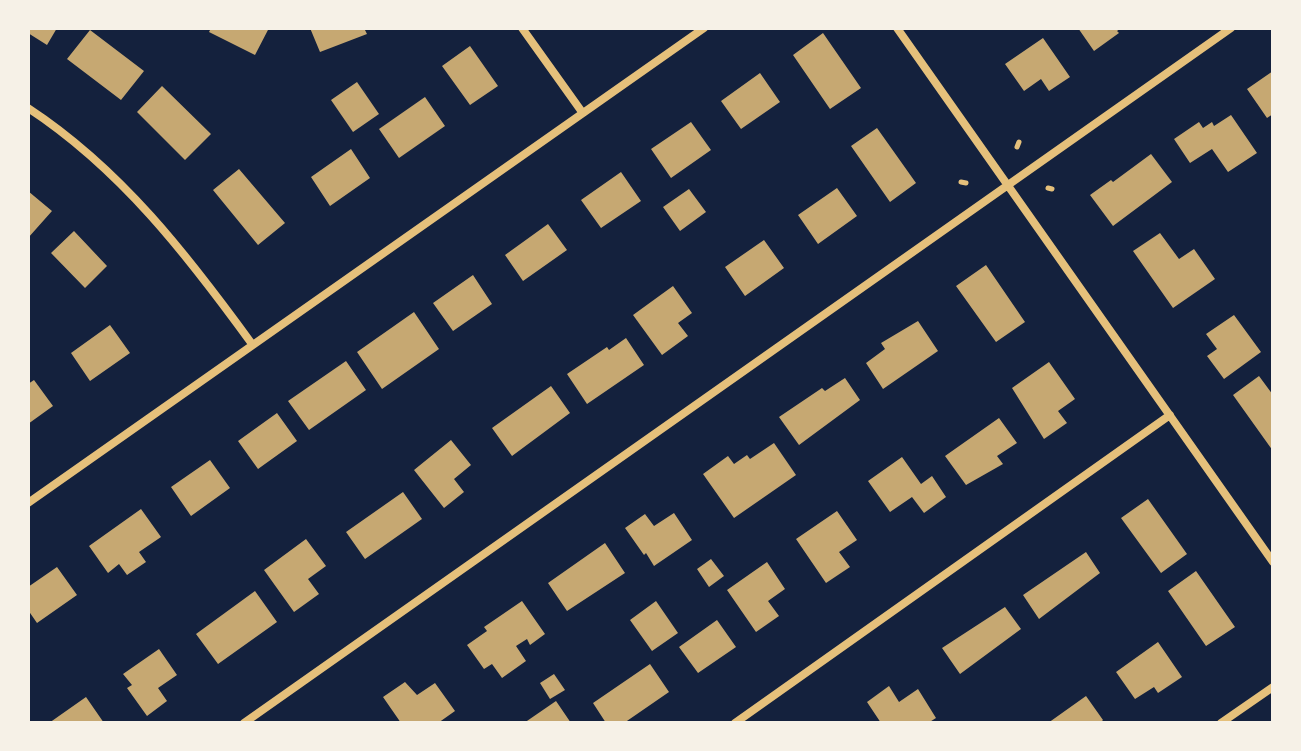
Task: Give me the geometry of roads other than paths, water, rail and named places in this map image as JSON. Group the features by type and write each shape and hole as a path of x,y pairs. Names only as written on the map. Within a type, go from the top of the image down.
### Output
{"street":[{"path":"522,28 582,112"},
{"path":"28,503 704,28"},
{"path":"897,28 1273,562"},
{"path":"244,723 1231,28"},
{"path":"28,108 87,153 131,193 171,238 252,344"},
{"path":"735,723 1170,415"},
{"path":"1221,723 1273,687"}]}
